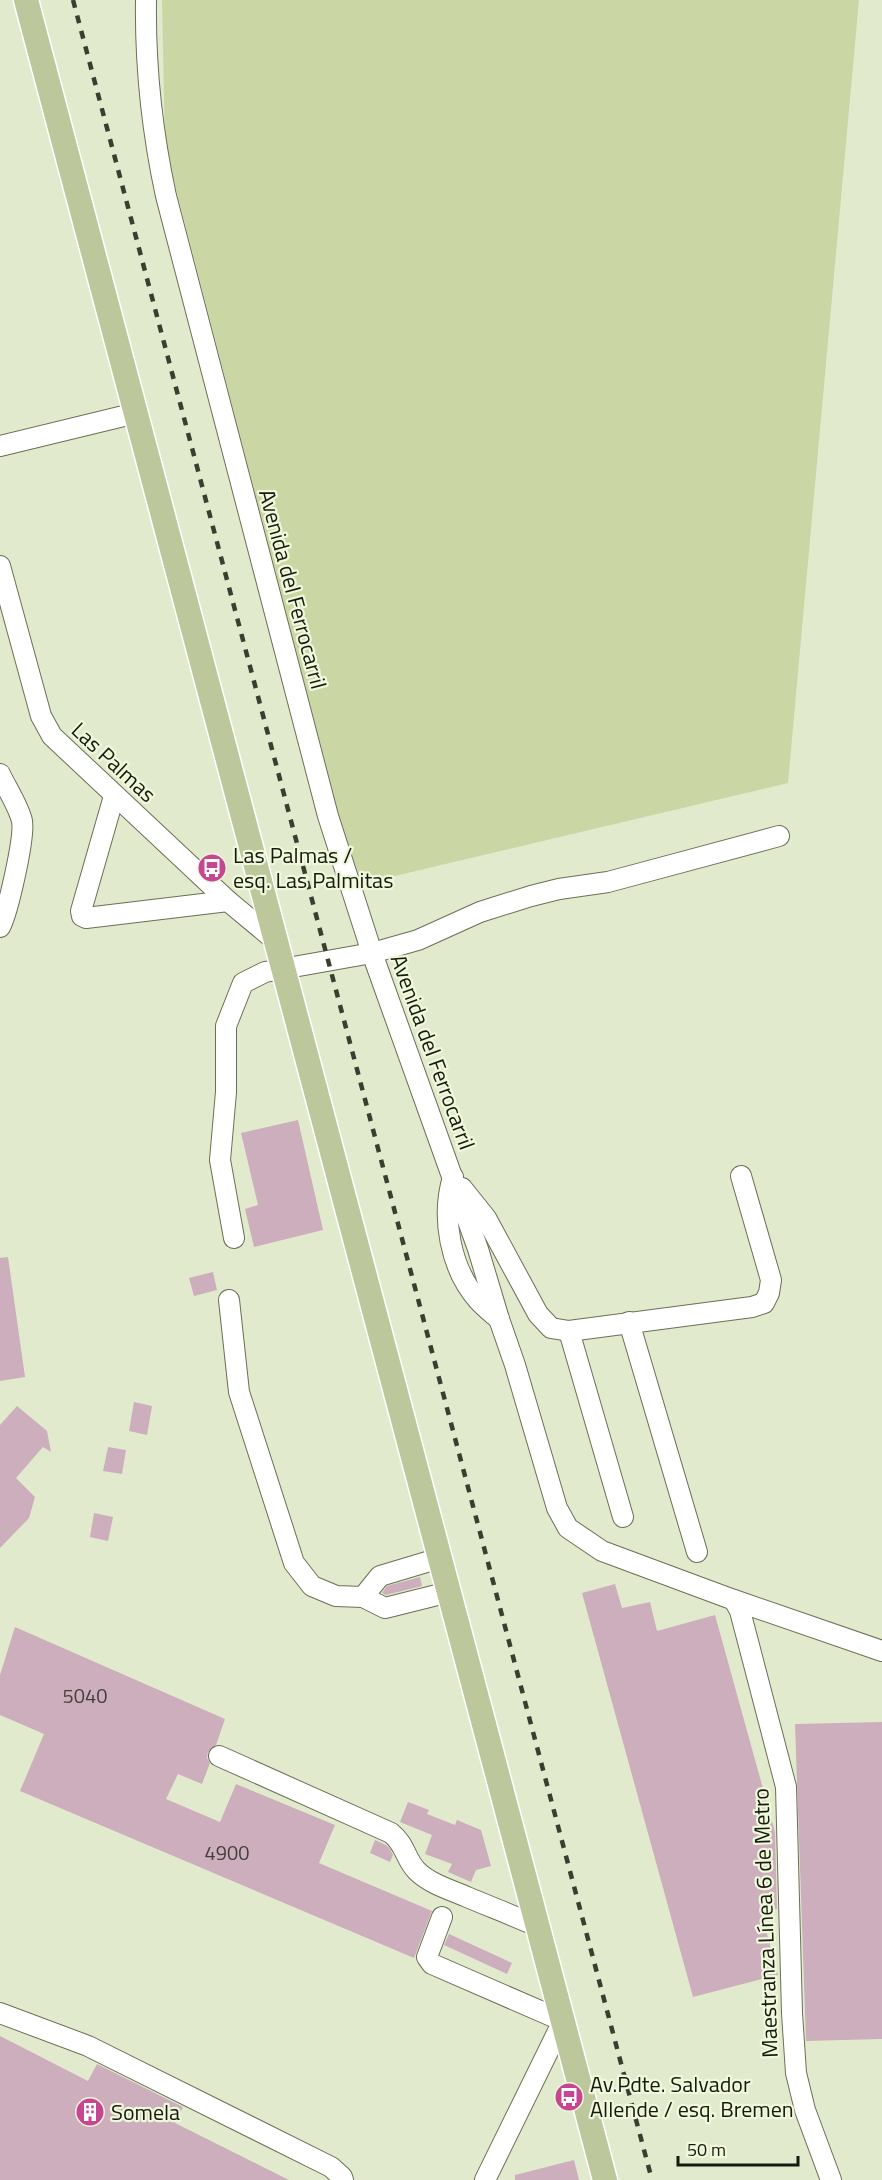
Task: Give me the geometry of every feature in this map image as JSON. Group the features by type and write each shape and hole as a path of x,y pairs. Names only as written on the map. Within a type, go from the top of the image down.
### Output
{"main road":[{"path":"26,0 605,2180"}],"street":[{"name":"Avenida del Ferrocarril","path":"146,0 150,106 166,196 328,816 372,953 453,1177"},
{"path":"0,446 136,413"},
{"name":"Las Palmas","path":"0,566 45,726 59,744 114,796 228,901 276,941"},
{"path":"0,774 22,822 19,856 6,917 0,927"},
{"path":"114,796 81,916 86,918 228,901"},
{"path":"234,1238 220,1160 226,1092 226,1026 243,983 265,972 372,953 418,940 480,912 513,901 559,889 608,882 779,836"},
{"path":"453,1177 486,1218 538,1314 551,1328 568,1331 764,1303 769,1293 771,1280 741,1176"},
{"path":"453,1177 457,1217 450,1237 460,1271 478,1300 499,1319 518,1374 557,1508 568,1528 602,1551 882,1651"},
{"path":"229,1300 239,1392 294,1563 312,1586 336,1596 363,1597 385,1608 448,1592"},
{"path":"629,1322 697,1552"},
{"path":"568,1331 623,1517"},
{"path":"363,1597 380,1576 440,1558"},
{"name":"Maestranza Línea 6 de Metro","path":"734,1600 740,1611 786,1787 792,2013 796,2073 804,2110 831,2180"},
{"path":"219,1756 391,1833 400,1840 416,1871 424,1877 537,1926"},
{"path":"442,1917 428,1951 427,1957 432,1964 563,2021 485,2180"},
{"path":"0,2013 88,2046 331,2167 343,2180"}],"green space":[{"path":"162,0 859,0 788,783 357,885 165,147"}],"building":[{"path":"298,1120 323,1230 254,1247 245,1209 258,1205 241,1133"},
{"path":"8,1257 25,1377 0,1381 0,1258"},
{"path":"213,1272 217,1290 194,1296 189,1278"},
{"path":"134,1402 152,1406 147,1435 129,1431"},
{"path":"17,1406 47,1431 51,1452 43,1447 16,1478 35,1497 29,1518 0,1548 0,1425"},
{"path":"108,1447 126,1450 122,1474 103,1471"},
{"path":"94,1513 113,1517 108,1541 90,1537"},
{"path":"420,1577 422,1586 386,1595 382,1593 387,1586"},
{"path":"615,1584 622,1608 650,1602 657,1631 715,1615 775,1832 777,1909 761,1912 778,1975 693,1997 582,1593"},
{"path":"15,1627 225,1719 216,1745 208,1752 207,1758 210,1763 202,1784 178,1774 166,1799 220,1822 236,1784 335,1825 319,1863 432,1911 414,1958 20,1791 44,1734 0,1715 0,1675"},
{"path":"882,1722 882,2039 806,2041 795,1724"},
{"path":"408,1802 429,1810 427,1814 455,1825 457,1820 481,1830 491,1866 476,1870 471,1882 448,1872 452,1864 425,1854 432,1835 400,1822"},
{"path":"375,1840 390,1849 393,1855 390,1862 370,1853"},
{"path":"449,1934 512,1963 507,1974 444,1945"},
{"name":"Somela","path":"0,2036 88,2081 97,2064 183,2107 175,2123 289,2180 0,2180"},
{"path":"574,2160 579,2180 515,2180 515,2175"}],"railway":[{"path":"73,0 652,2180"}],"place":[{"name":"Las Palmas / esq. Las Palmitas","path":"212,868"},
{"name":"Av.Pdte. Salvador Allende / esq. Bremen","path":"569,2097"},
{"name":"Somela","path":"90,2112"}]}
